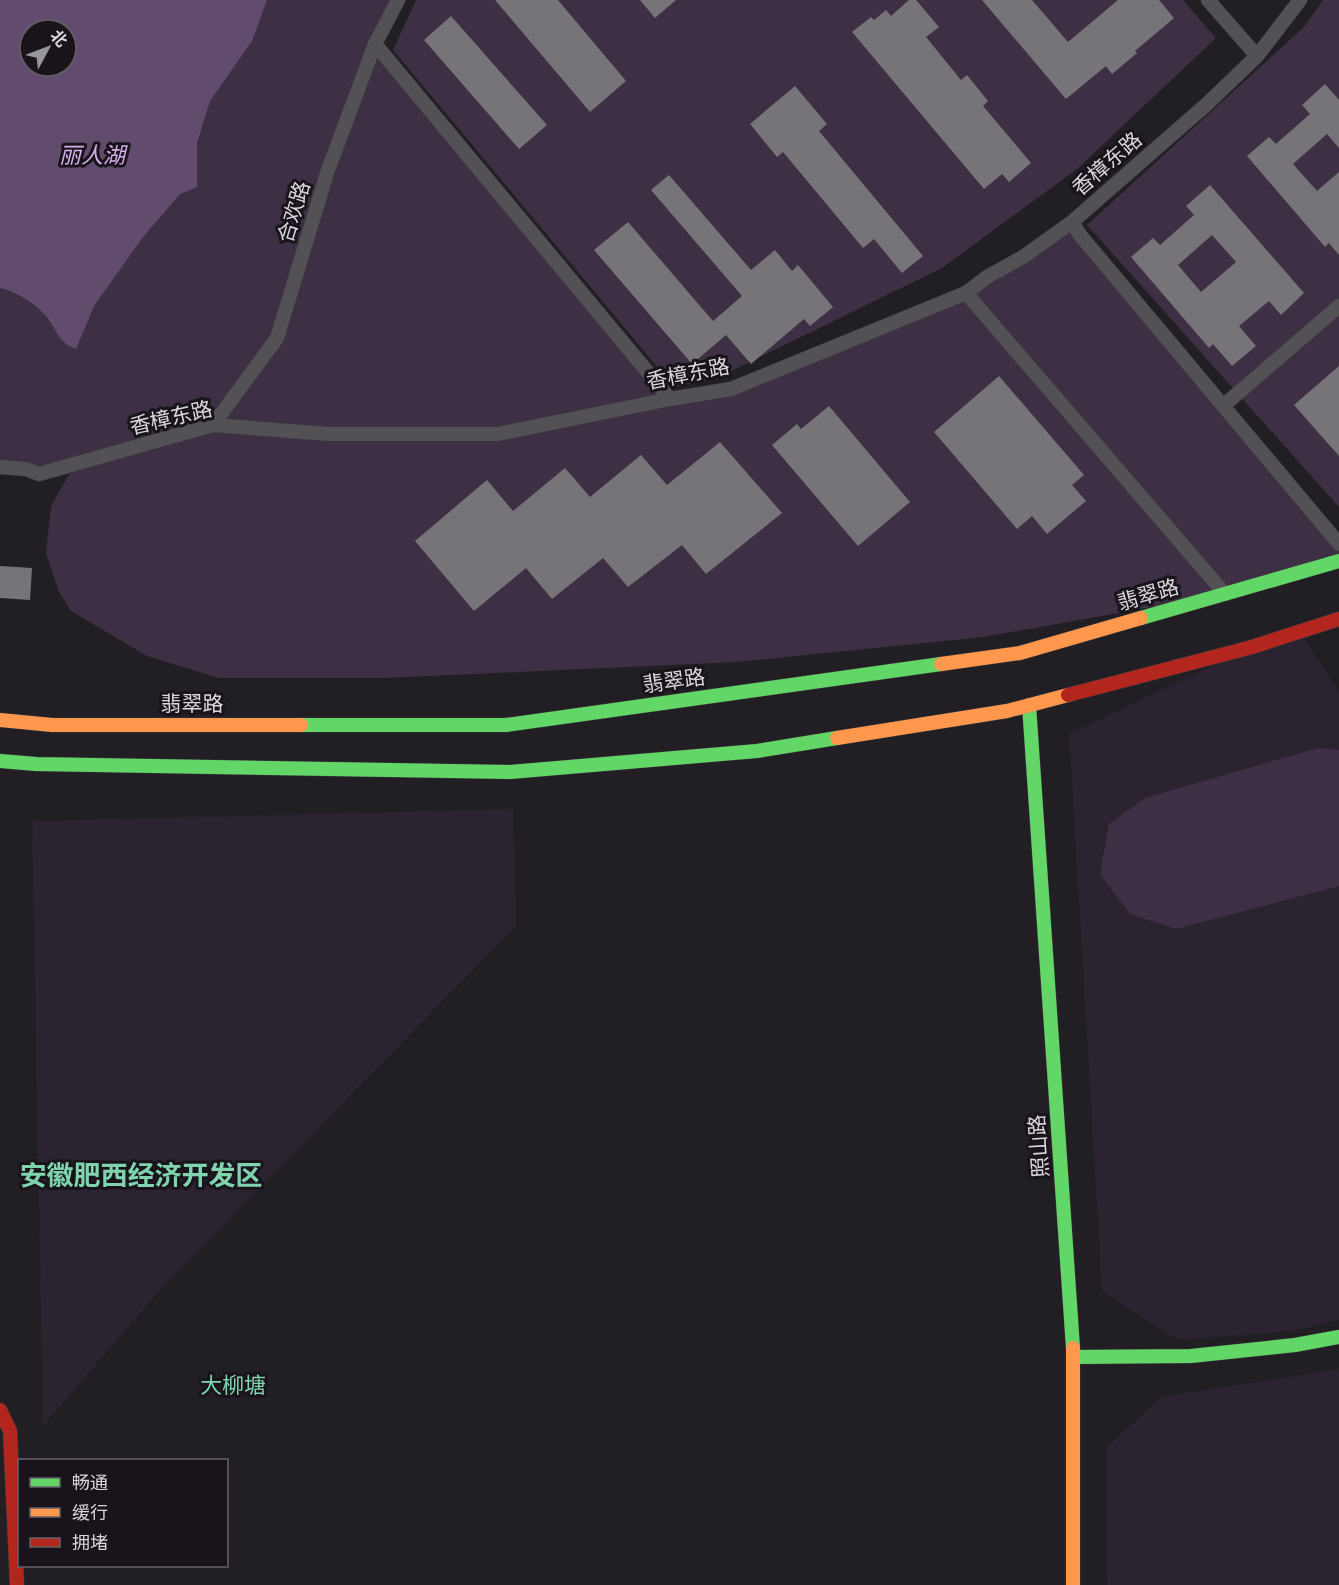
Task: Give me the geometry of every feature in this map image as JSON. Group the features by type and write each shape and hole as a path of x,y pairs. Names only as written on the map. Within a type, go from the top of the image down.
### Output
{"main road":[{"name":"翡翠路","path":"0,720 52,725 506,726 1020,653 1339,561"},
{"path":"0,761 36,764 510,772 757,750 1007,711 1252,647 1339,619"},
{"name":"照山路","path":"1029,705 1074,1356 1073,1585"},
{"path":"1074,1356 1191,1356 1294,1345 1339,1337"},
{"path":"0,1410 10,1431 17,1585"}],"street":[{"name":"合欢路","path":"213,425 278,338 328,170 375,44 398,0"},
{"path":"1208,0 1257,56"},
{"name":"香樟东路","path":"0,467 39,474 213,425 329,434 498,434 731,389 966,294 987,277 1023,257 1072,222 1207,104 1257,56 1300,0"},
{"path":"375,44 670,399"},
{"path":"1072,222 1080,235 1339,544"},
{"path":"966,294 1226,594"},
{"path":"1223,406 1339,306"}],"shaded area":[{"path":"0,0 398,0 375,44 670,399 731,389 967,294 1072,223 1339,544 1339,561 1225,594 983,637 737,662 386,678 219,678 147,656 71,611 59,592 46,553 51,506 75,464 26,469 0,467"},
{"path":"416,0 1183,0 1216,38 1077,169 942,268 717,378 674,387 393,50"},
{"path":"1323,0 1339,0 1339,507 1087,225 1303,28"},
{"path":"1300,632 1339,691 1339,1320 1293,1331 1177,1340 1102,1291 1069,734 1252,647"},
{"path":"1318,748 1339,750 1339,886 1176,929 1130,914 1100,874 1109,824 1145,798"},
{"path":"513,809 516,926 159,1291 43,1426 32,821"},
{"path":"1339,1369 1339,1585 1107,1585 1106,1448 1161,1397"}],"water":[{"name":"丽人湖","path":"0,0 267,0 252,41 210,101 197,143 197,187 180,194 143,237 94,306 76,349 61,339 49,320 36,306 0,288"}],"building":[{"path":"495,0 558,0 626,81 590,112"},
{"path":"640,0 676,0 655,18"},
{"path":"909,0 916,0 939,27 926,37 961,80 967,75 988,101 983,106 1031,163 1009,182 1002,174 984,189 852,32 871,17 874,20 886,10 891,16"},
{"path":"982,0 1032,0 1068,42 1118,0 1159,0 1174,18 1112,74 1106,66 1066,99"},
{"path":"451,16 547,125 519,149 424,40"},
{"path":"1325,84 1339,100 1339,148 1327,134 1293,164 1317,191 1339,172 1339,255 1329,243 1325,247 1247,156 1269,137 1276,144 1310,114 1302,105"},
{"path":"795,86 827,124 819,131 923,256 902,273 874,239 863,248 783,152 777,157 750,124"},
{"path":"669,175 751,270 775,250 792,271 798,265 833,307 810,326 804,319 751,364 726,335 692,364 594,250 628,222 713,321 742,296 651,190"},
{"path":"1210,185 1304,293 1281,315 1269,301 1239,326 1256,346 1232,366 1213,344 1209,348 1131,257 1153,238 1160,245 1194,215 1186,206","holes":["1212,235 1236,262 1201,292 1178,265"]},
{"path":"1339,366 1339,456 1294,405"},
{"path":"999,376 1084,475 1072,485 1086,501 1047,534 1032,516 1017,529 934,432"},
{"path":"829,406 910,502 858,546 772,445 797,424 801,429"},
{"path":"720,442 782,513 706,574 682,545 628,587 603,558 552,599 526,568 474,611 415,541 487,480 513,511 565,468 590,497 641,455 667,485"},
{"path":"0,566 32,568 30,600 0,598"}],"traffic: fast":[{"path":"1141,618 1339,561"},
{"path":"301,725 506,725 941,664"},
{"path":"1029,705 1073,1348"},
{"path":"0,761 36,764 510,772 757,751 837,738"},
{"path":"1074,1357 1191,1356 1295,1345 1339,1337"}],"traffic: slow":[{"path":"941,664 1020,653 1141,618"},
{"path":"837,738 1007,711 1068,695"},
{"path":"0,720 52,725 301,725"},
{"path":"1073,1348 1073,1585"}],"traffic: jam":[{"path":"1068,695 1252,647 1339,619"},
{"path":"0,1410 10,1431 17,1585"}],"district":[{"name":"安徽肥西经济开发区","path":"141,1176"},
{"name":"大柳塘","path":"233,1385"}]}
